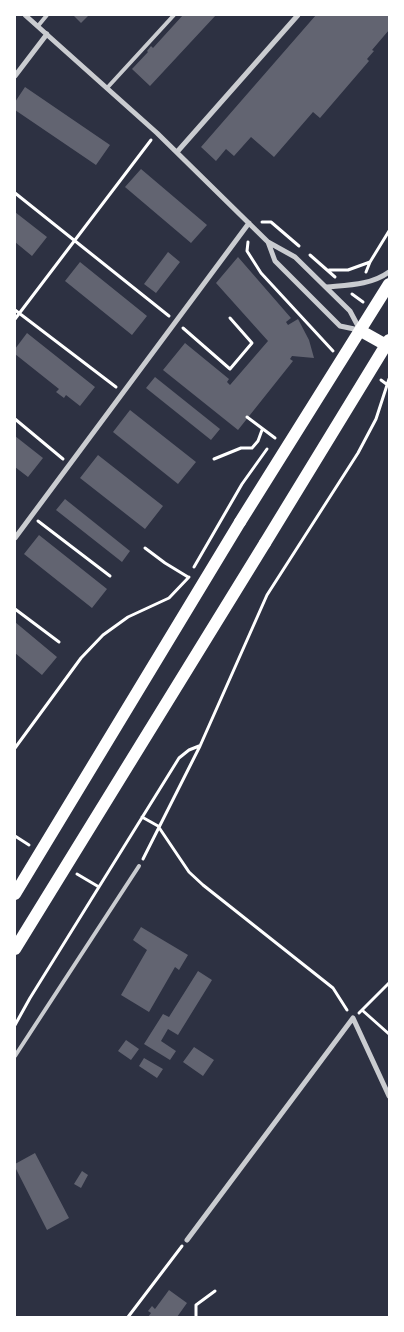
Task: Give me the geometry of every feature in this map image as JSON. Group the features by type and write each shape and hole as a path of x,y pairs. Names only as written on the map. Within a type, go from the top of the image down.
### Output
{"main road":[{"path":"15,894 240,522 389,284"},
{"path":"15,949 388,342 361,330"}],"street":[{"path":"25,15 157,133 268,242 295,257 350,311 361,330"},
{"path":"177,152 298,15"},
{"path":"15,76 47,34"},
{"path":"15,538 249,223"},
{"path":"268,242 276,262 340,326 361,330"},
{"path":"327,288 362,284 381,278 389,272"},
{"path":"187,1240 353,1018 389,1096"}],"lane":[{"path":"38,26 47,15"},
{"path":"107,88 174,15"},
{"path":"15,1056 140,866"}],"path":[{"path":"15,318 157,133"},
{"path":"15,193 175,321 230,369 252,343 230,318"},
{"path":"249,223 247,251 261,273 331,350"},
{"path":"328,270 348,270 370,262 389,231"},
{"path":"15,310 123,392"},
{"path":"326,358 340,326"},
{"path":"140,866 158,826 200,746 267,595 358,453 376,419 389,379"},
{"path":"248,418 275,438"},
{"path":"15,419 70,464"},
{"path":"214,459 241,448 252,448 258,442 262,430"},
{"path":"15,748 81,658 103,635 128,617 169,598 188,577 242,484 280,430"},
{"path":"31,516 110,576"},
{"path":"145,548 188,577"},
{"path":"15,609 59,642"},
{"path":"15,1025 179,758 189,750 200,746"},
{"path":"142,817 158,826 189,872 333,988 353,1018 389,983"},
{"path":"81,876 99,888"},
{"path":"362,1010 389,1034"},
{"path":"128,1317 187,1240"},
{"path":"196,1317 196,1305 216,1291"}],"building":[{"path":"73,15 89,15 81,23"},
{"path":"183,15 216,15 150,86 132,69 148,52 151,46 153,48"},
{"path":"316,15 389,15 389,30 372,50 374,51 367,59 369,61 320,118 313,112 274,157 251,137 234,156 226,149 216,161 201,147"},
{"path":"25,87 110,145 96,165 15,110 15,102"},
{"path":"141,169 207,225 191,243 125,187"},
{"path":"15,212 47,237 32,256 15,242"},
{"path":"168,252 180,262 156,293 144,284"},
{"path":"238,257 291,318 286,322 288,325 298,319 309,340 314,358 292,356 290,359 293,361 238,430 163,370 185,343 229,379 227,382 230,385 268,341 216,283"},
{"path":"80,262 147,316 132,335 65,281"},
{"path":"27,333 95,387 80,406 66,395 64,398 56,392 59,389 15,354 15,349"},
{"path":"155,377 220,429 211,440 146,388"},
{"path":"130,410 196,462 178,484 113,432"},
{"path":"15,436 43,458 28,477 15,467"},
{"path":"98,455 163,506 145,529 80,478"},
{"path":"65,499 130,551 122,562 56,510"},
{"path":"39,535 107,589 92,608 24,554"},
{"path":"15,622 57,657 42,675 15,653"},
{"path":"141,927 188,955 179,970 175,967 149,1012 121,995 147,950 133,940"},
{"path":"198,971 212,980 178,1035 168,1029 161,1041 176,1051 170,1060 144,1044 163,1014 169,1017"},
{"path":"126,1040 139,1049 131,1060 118,1051"},
{"path":"194,1047 214,1060 203,1076 183,1062"},
{"path":"144,1058 163,1069 157,1078 139,1066"},
{"path":"35,1153 69,1218 47,1230 15,1167 15,1164"},
{"path":"82,1171 88,1175 81,1188 74,1184"},
{"path":"169,1290 187,1303 177,1317 148,1317 151,1313 148,1311 152,1306 155,1309"}]}
